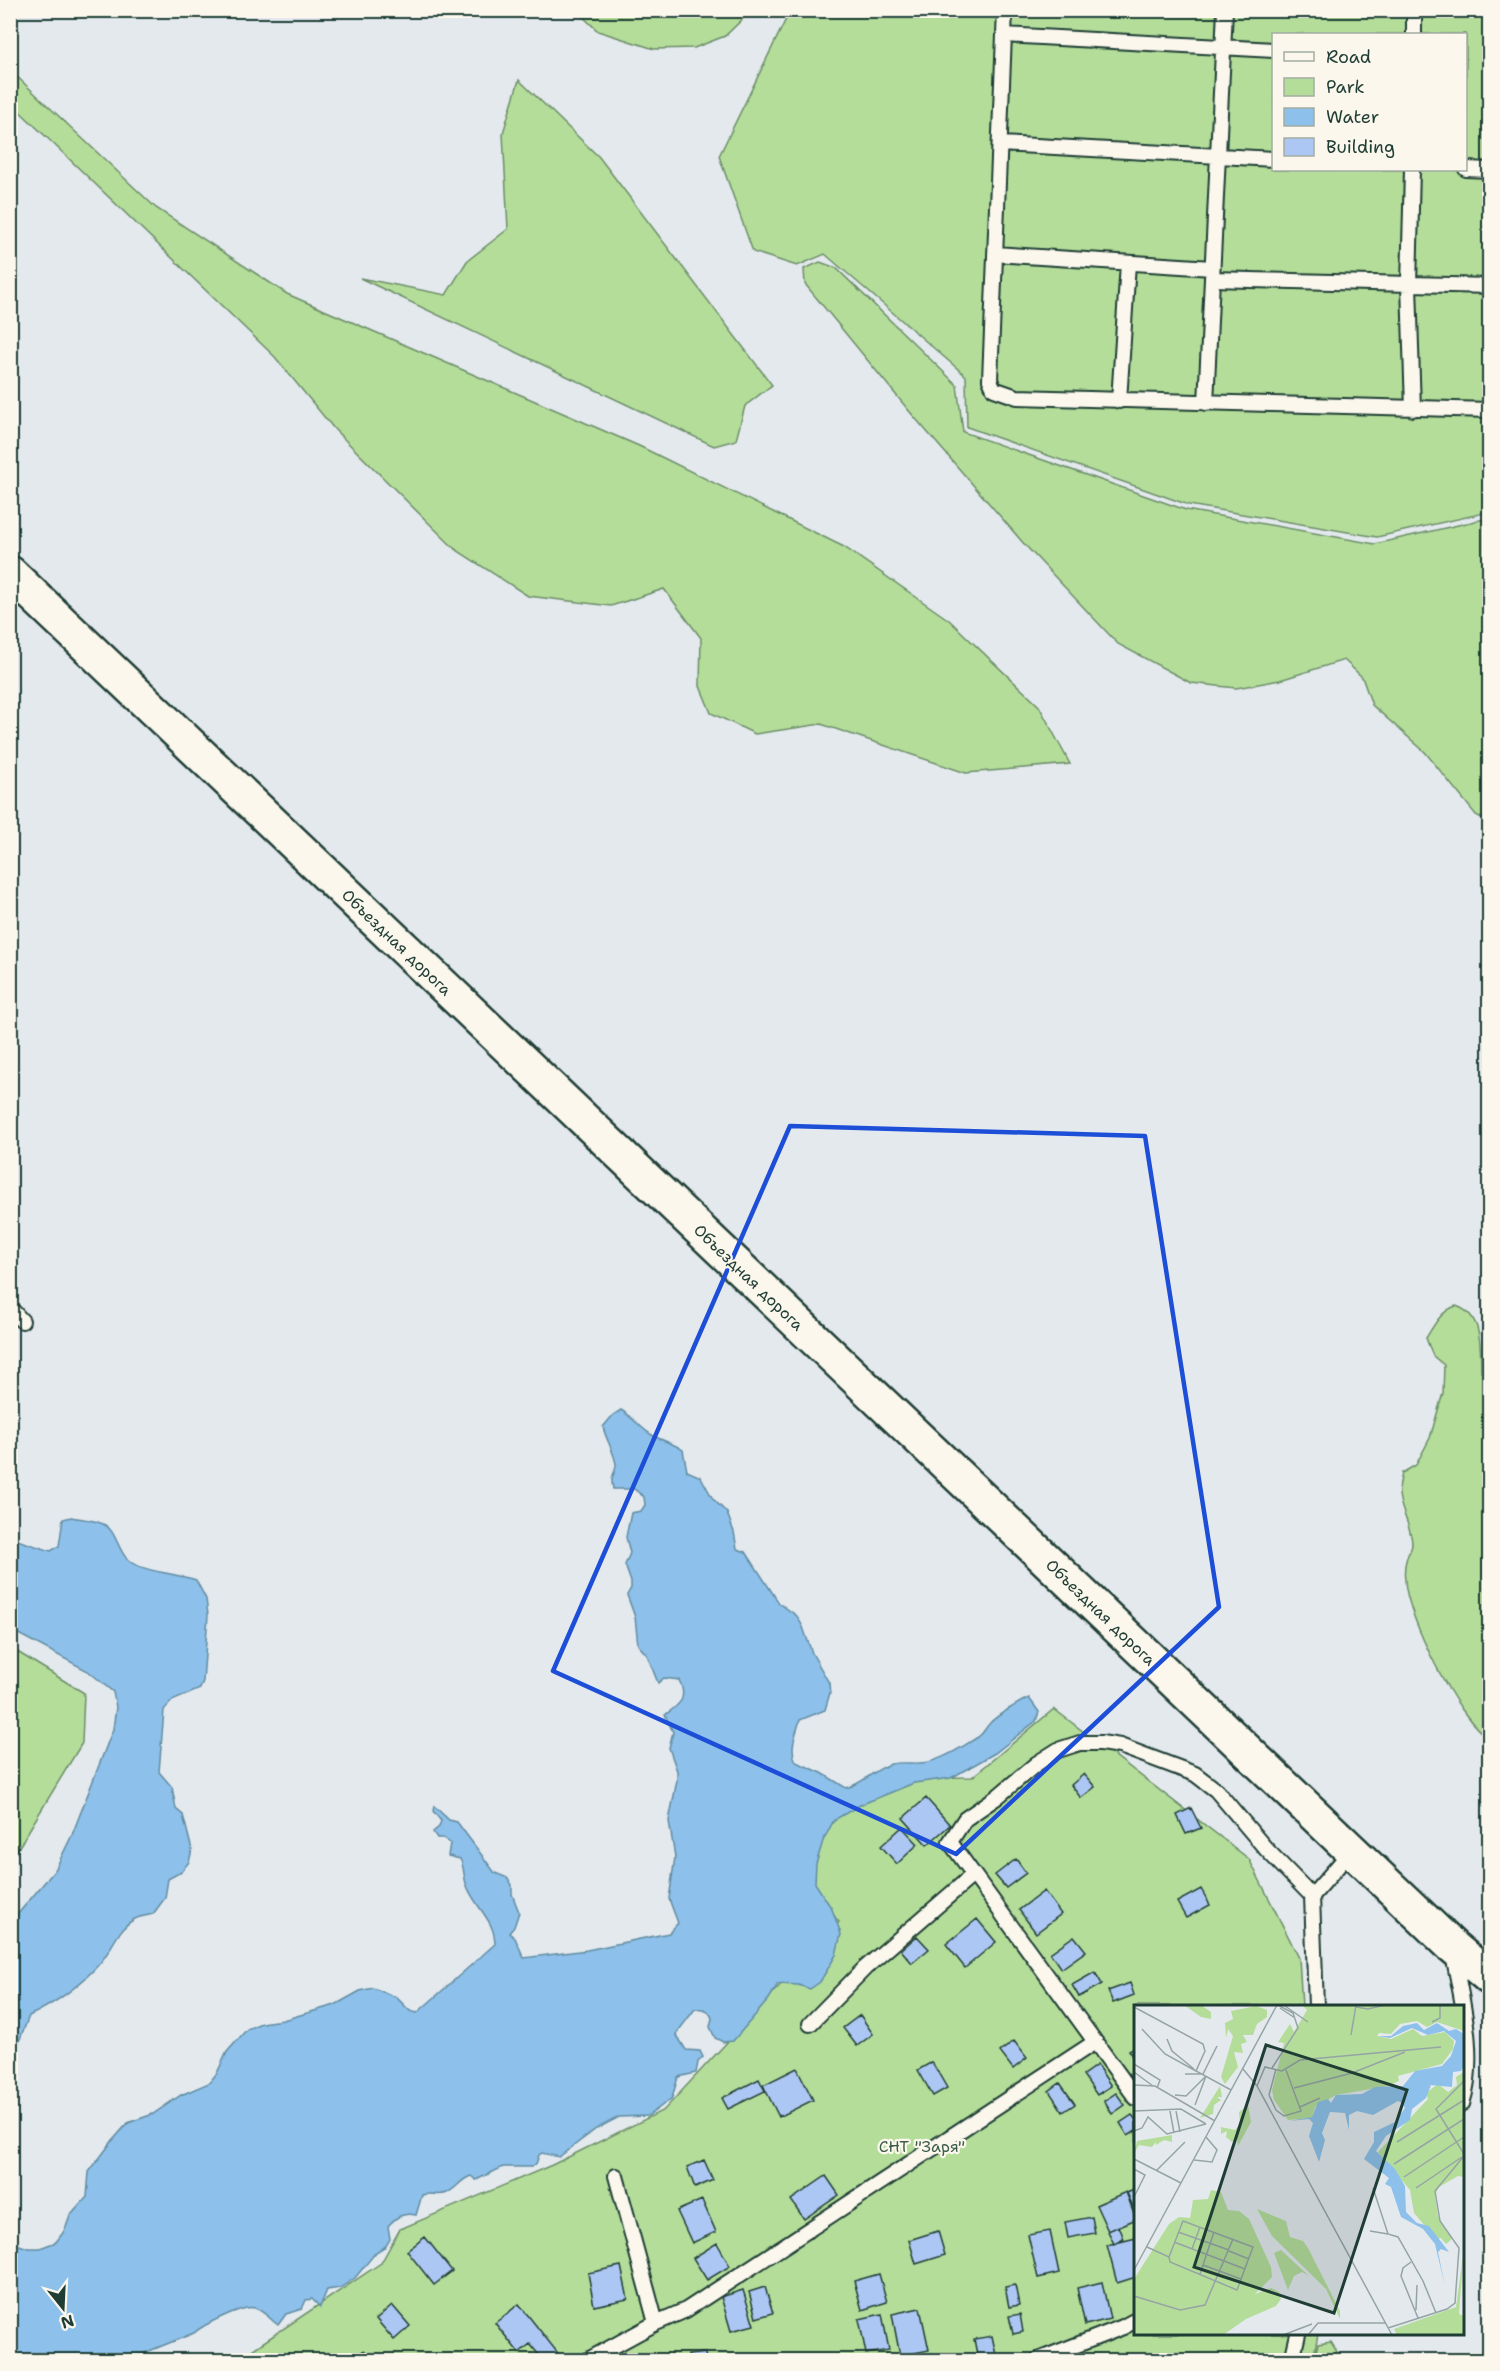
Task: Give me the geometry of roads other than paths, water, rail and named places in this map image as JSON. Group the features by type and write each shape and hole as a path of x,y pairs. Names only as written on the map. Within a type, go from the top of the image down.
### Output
{"main road":[{"name":"Объездная дорога","path":"10,573 1452,1946 1490,1978"},
{"path":"1452,1946 1490,1966"},
{"path":"1452,1946 1490,1985"}],"lane":[{"path":"1005,10 990,380 994,389 1017,397 1490,410"},
{"path":"1206,403 1225,10"},
{"path":"1413,10 1414,33"},
{"path":"1004,35 1272,51"},
{"path":"1000,144 1272,159"},
{"path":"1467,169 1490,170"},
{"path":"1412,171 1409,285 1413,409"},
{"path":"995,254 1128,263 1212,273 1409,285 1490,286"},
{"path":"1119,401 1128,263"},
{"path":"10,1308 22,1321"},
{"path":"1134,2095 950,1842 965,1819 997,1797 1036,1764 1058,1750 1080,1743 1120,1746 1195,1774 1216,1790 1266,1850 1312,1896 1316,2005"},
{"path":"1312,1896 1352,1850"},
{"path":"810,2024 866,1968 973,1875"},
{"path":"1452,1946 1463,2005"},
{"path":"1464,2010 1468,2058 1464,2089"},
{"path":"588,2361 656,2323 686,2310 1095,2042"},
{"path":"616,2176 656,2323"},
{"path":"1038,2361 1134,2321"},
{"path":"1292,2361 1298,2335"}],"water":[{"path":"621,1410 652,1435 683,1450 687,1471 701,1477 713,1499 727,1513 737,1549 746,1552 779,1603 797,1616 803,1627 812,1653 829,1683 830,1693 825,1710 800,1720 793,1746 796,1762 822,1773 846,1788 891,1764 923,1763 948,1755 978,1737 1003,1713 1029,1698 1039,1712 1036,1721 995,1753 951,1778 914,1783 860,1805 834,1820 823,1841 816,1864 815,1883 832,1909 841,1934 836,1955 820,1982 810,1989 798,1985 778,1984 769,1999 733,2041 723,2042 715,2038 710,2027 712,2018 709,2013 703,2009 695,2009 676,2034 686,2050 700,2051 703,2057 698,2062 696,2073 678,2077 672,2098 648,2116 619,2117 596,2129 559,2157 542,2153 536,2164 531,2167 503,2167 476,2180 471,2176 468,2177 444,2194 422,2195 416,2215 404,2215 388,2226 390,2239 386,2246 376,2252 355,2278 340,2288 327,2290 320,2307 312,2299 306,2300 302,2309 286,2314 278,2325 255,2308 242,2309 194,2333 127,2360 11,2360 11,2242 28,2248 40,2248 56,2242 65,2230 70,2216 87,2197 89,2172 128,2123 153,2114 181,2095 209,2083 217,2073 227,2052 247,2029 261,2023 283,2020 335,2005 360,1991 373,1988 396,1997 410,2011 417,2013 495,1944 492,1928 470,1894 460,1859 448,1856 450,1843 443,1838 437,1838 433,1832 439,1827 441,1821 433,1811 434,1806 449,1820 457,1822 495,1873 508,1878 519,1912 514,1927 509,1933 515,1938 524,1958 587,1950 669,1933 678,1923 669,1899 675,1857 669,1821 677,1771 669,1748 673,1732 665,1715 678,1704 683,1692 679,1680 664,1678 658,1683 647,1655 638,1645 635,1617 627,1595 631,1582 625,1565 630,1553 626,1537 631,1513 641,1511 645,1505 644,1497 634,1489 613,1489 612,1478 616,1462 603,1427 613,1415"},
{"path":"71,1517 95,1521 107,1527 129,1561 151,1570 196,1580 206,1599 208,1615 203,1681 200,1689 172,1701 164,1710 159,1772 172,1787 176,1809 183,1815 192,1850 189,1862 181,1872 168,1879 165,1898 153,1914 139,1917 124,1927 104,1958 84,1979 58,2000 29,2016 11,2062 11,1922 55,1870 72,1835 113,1729 116,1707 113,1692 88,1671 11,1630 11,1538 51,1551 59,1546 63,1519"}],"park label":[{"name":"СНТ \"Заря\"","path":"922,2146"}]}
